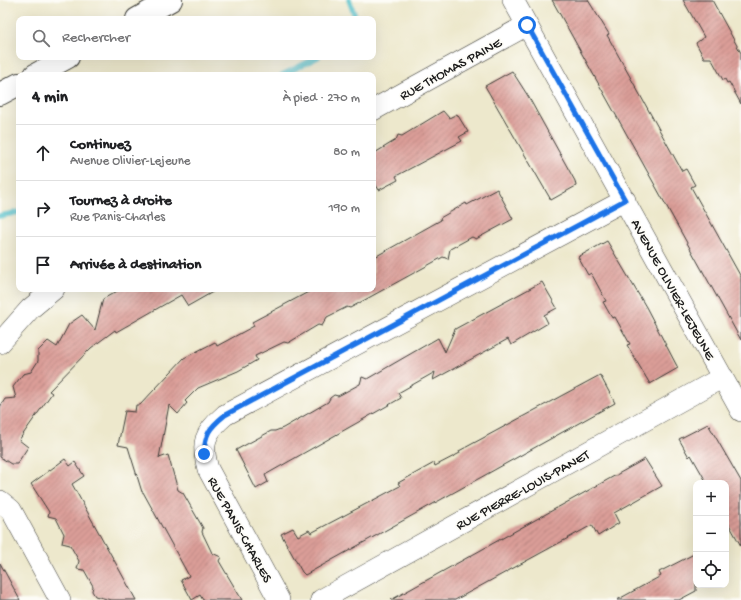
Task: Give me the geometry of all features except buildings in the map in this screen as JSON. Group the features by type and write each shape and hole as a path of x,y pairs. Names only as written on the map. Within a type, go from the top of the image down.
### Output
{"street":[{"path":"134,16 156,0"},
{"path":"142,16 171,0"},
{"name":"AVENUE OLIVIER-LEJEUNE","path":"513,0 741,411"},
{"name":"RUE THOMAS PAINE","path":"376,108 527,25"},
{"path":"40,72 62,60"},
{"path":"0,94 16,86"},
{"name":"RUE PANIS-CHARLES","path":"279,600 208,469 204,454 204,439 212,426 225,415 625,200"},
{"path":"0,343 30,309 50,292"},
{"name":"RUE PIERRE-LOUIS-PANET","path":"321,600 723,377"},
{"path":"0,501 11,510 60,600"}],"waterway":[{"path":"349,0 355,16"},
{"path":"288,72 312,60"},
{"path":"0,216 16,213"}],"route":[{"path":"204,454 204,439 212,426 225,415 625,200 527,25"}]}
